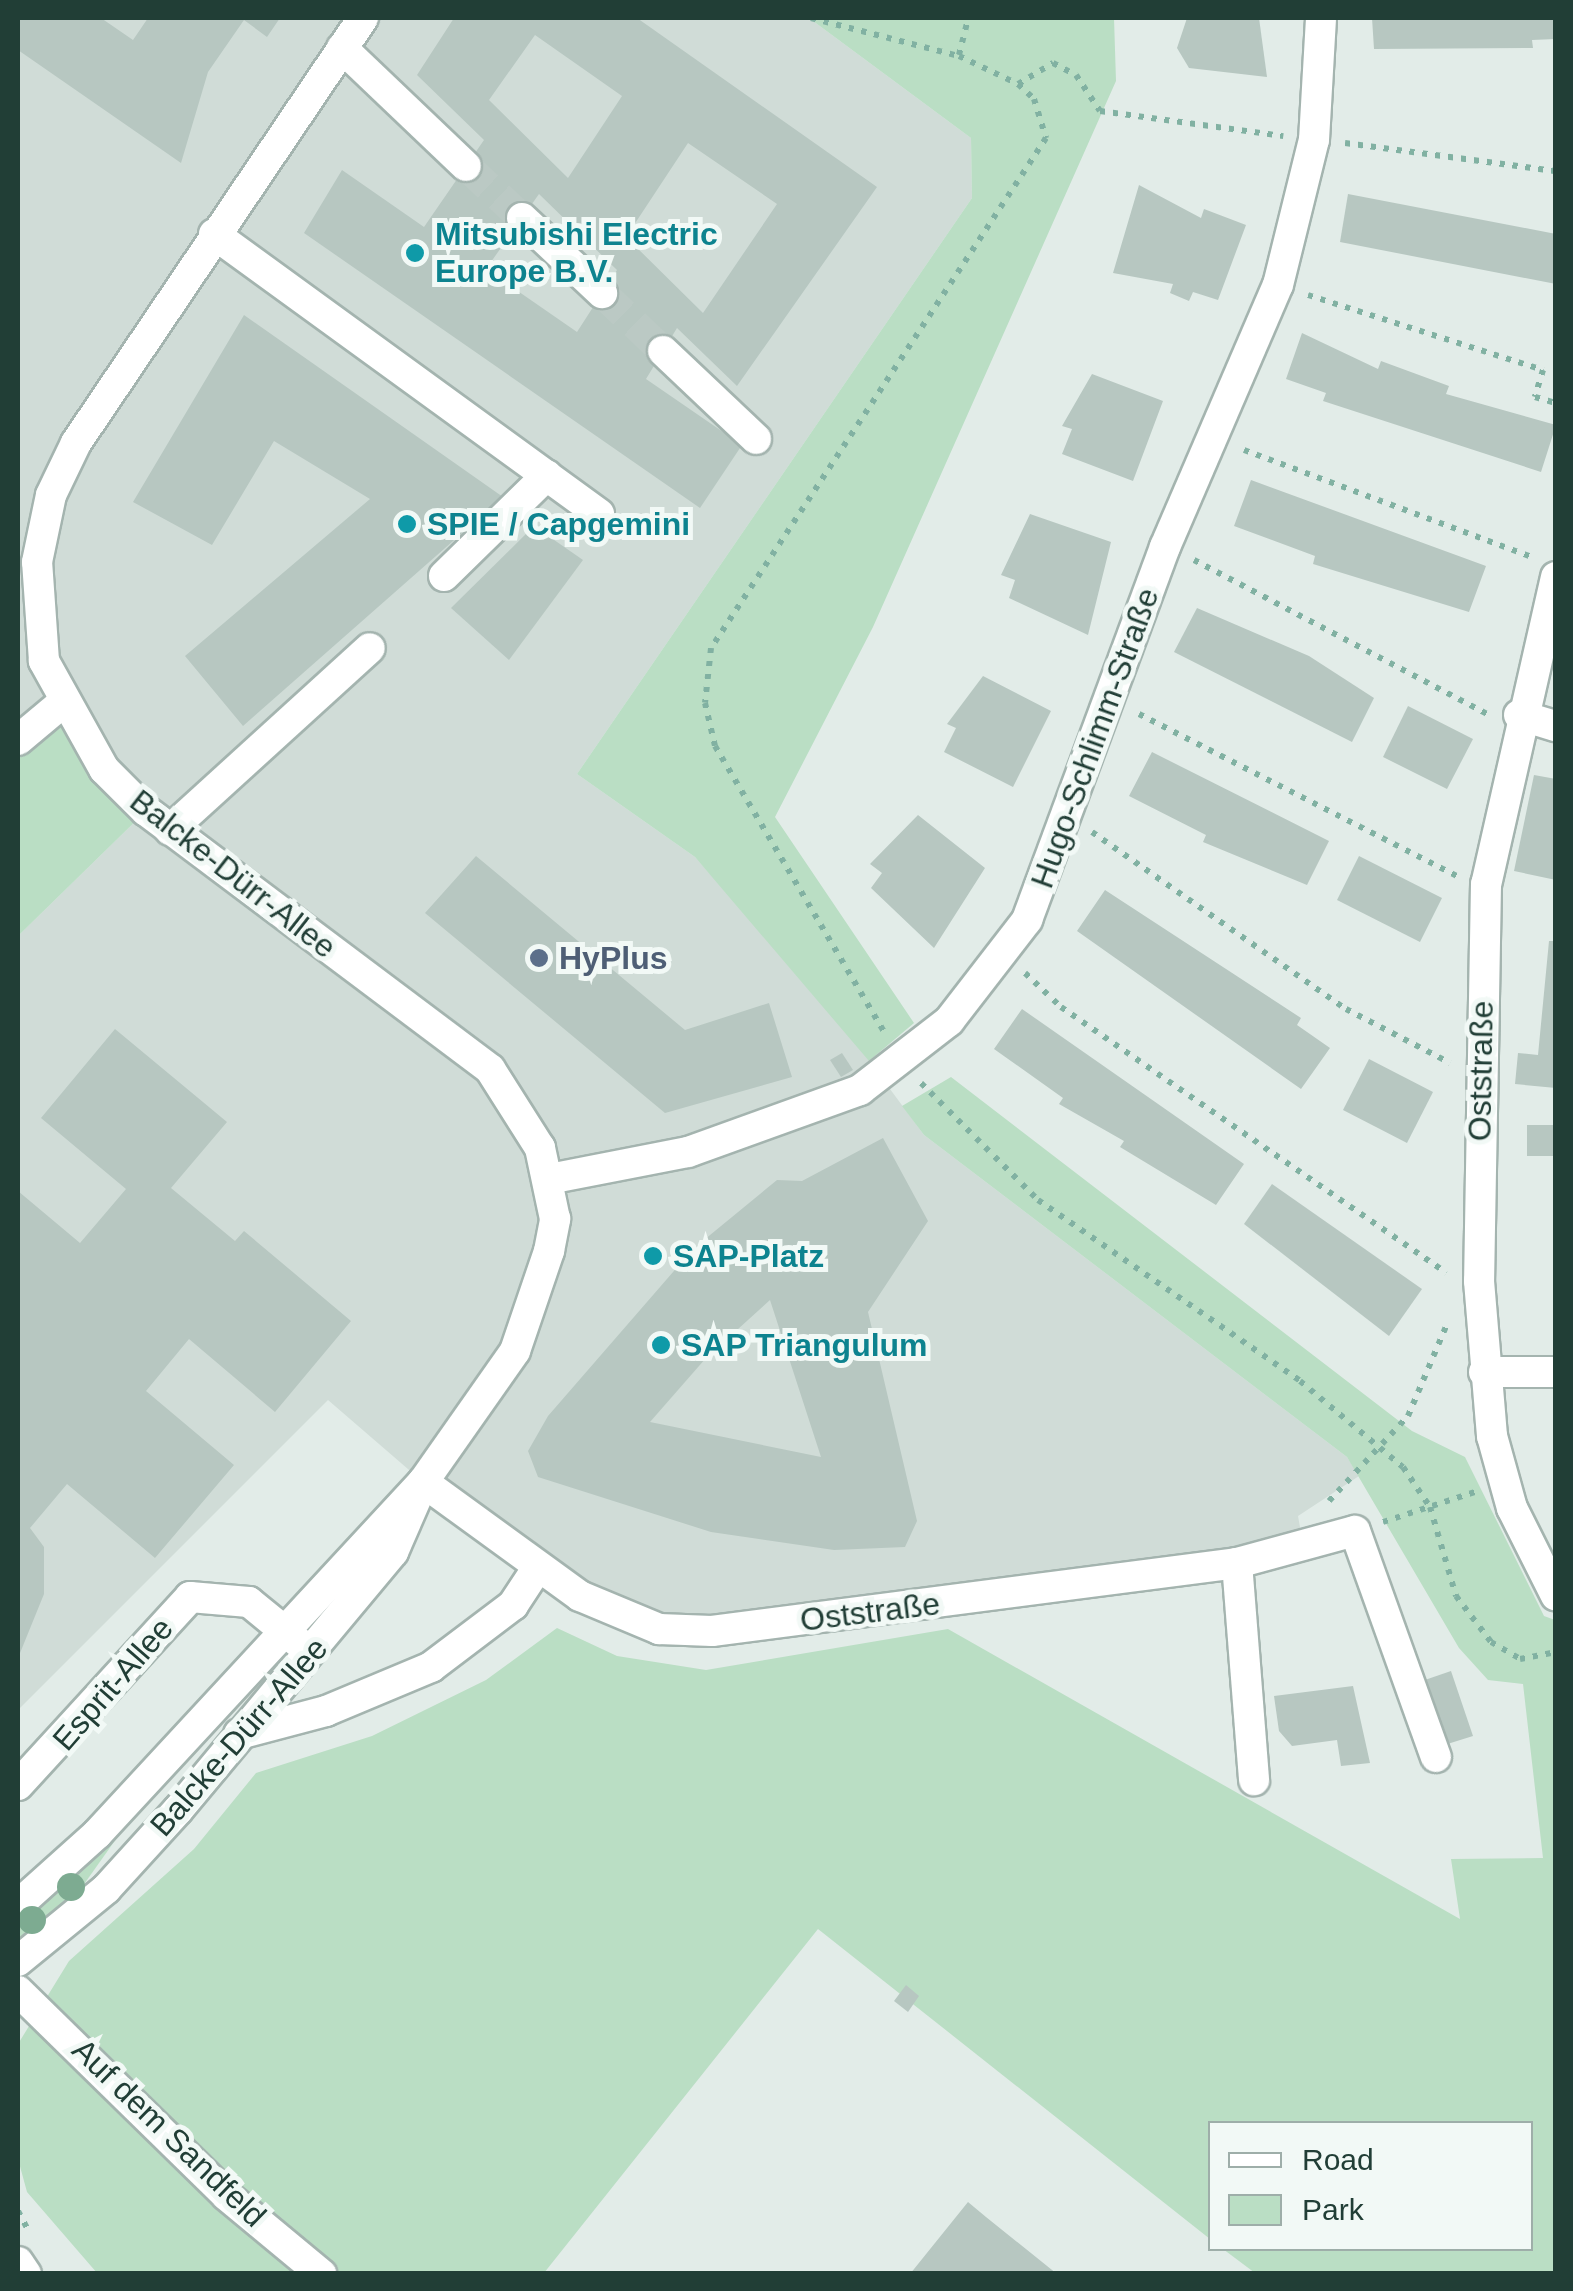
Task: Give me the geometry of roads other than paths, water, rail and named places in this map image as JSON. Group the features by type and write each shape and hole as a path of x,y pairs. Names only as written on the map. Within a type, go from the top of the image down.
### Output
{"street":[{"name":"Balcke-Dürr-Allee","path":"18,1905 287,1630 423,1482 534,1311 555,1218 549,1179 532,1128 490,1070 170,830 104,768 61,704 36,606 51,495 214,234 363,18"},
{"name":"Hugo-Schlimm-Straße","path":"549,1179 752,1133 860,1090 902,1062 949,1021 1027,920 1165,547 1278,286 1328,141 1322,18"},
{"path":"342,48 466,166"},
{"path":"522,218 602,293"},
{"path":"214,234 600,514"},
{"path":"663,351 756,439"},
{"path":"444,576 547,475"},
{"name":"Oststraße","path":"1546,568 1486,884 1469,1282 1505,1482 1556,1596"},
{"path":"170,830 370,648"},
{"path":"18,740 61,704"},
{"path":"1518,719 1556,726"},
{"path":"1484,1372 1556,1372"},
{"name":"Balcke-Dürr-Allee","path":"18,1961 106,1889 310,1656 393,1552 423,1482"},
{"name":"Oststraße","path":"423,1482 538,1567 623,1619 712,1631 1237,1562 1355,1531 1436,1758"},
{"path":"1237,1562 1254,1780"},
{"path":"238,1734 326,1712 431,1666 513,1606 538,1567"},
{"name":"Esprit-Allee","path":"18,1784 190,1597 232,1596 287,1630 310,1656"},
{"name":"Auf dem Sandfeld","path":"18,1991 226,2196 321,2274"},
{"path":"18,2262 26,2274"}],"tunnel":[{"path":"466,166 522,218"},
{"path":"602,293 663,351"}],"place":[{"name":"Mitsubishi Electric Europe B.V.","path":"415,253"},
{"name":"SPIE / Capgemini","path":"407,524"},
{"name":"HyPlus","path":"539,958"},
{"name":"SAP-Platz","path":"653,1256"},
{"name":"SAP Triangulum","path":"661,1345"}]}
